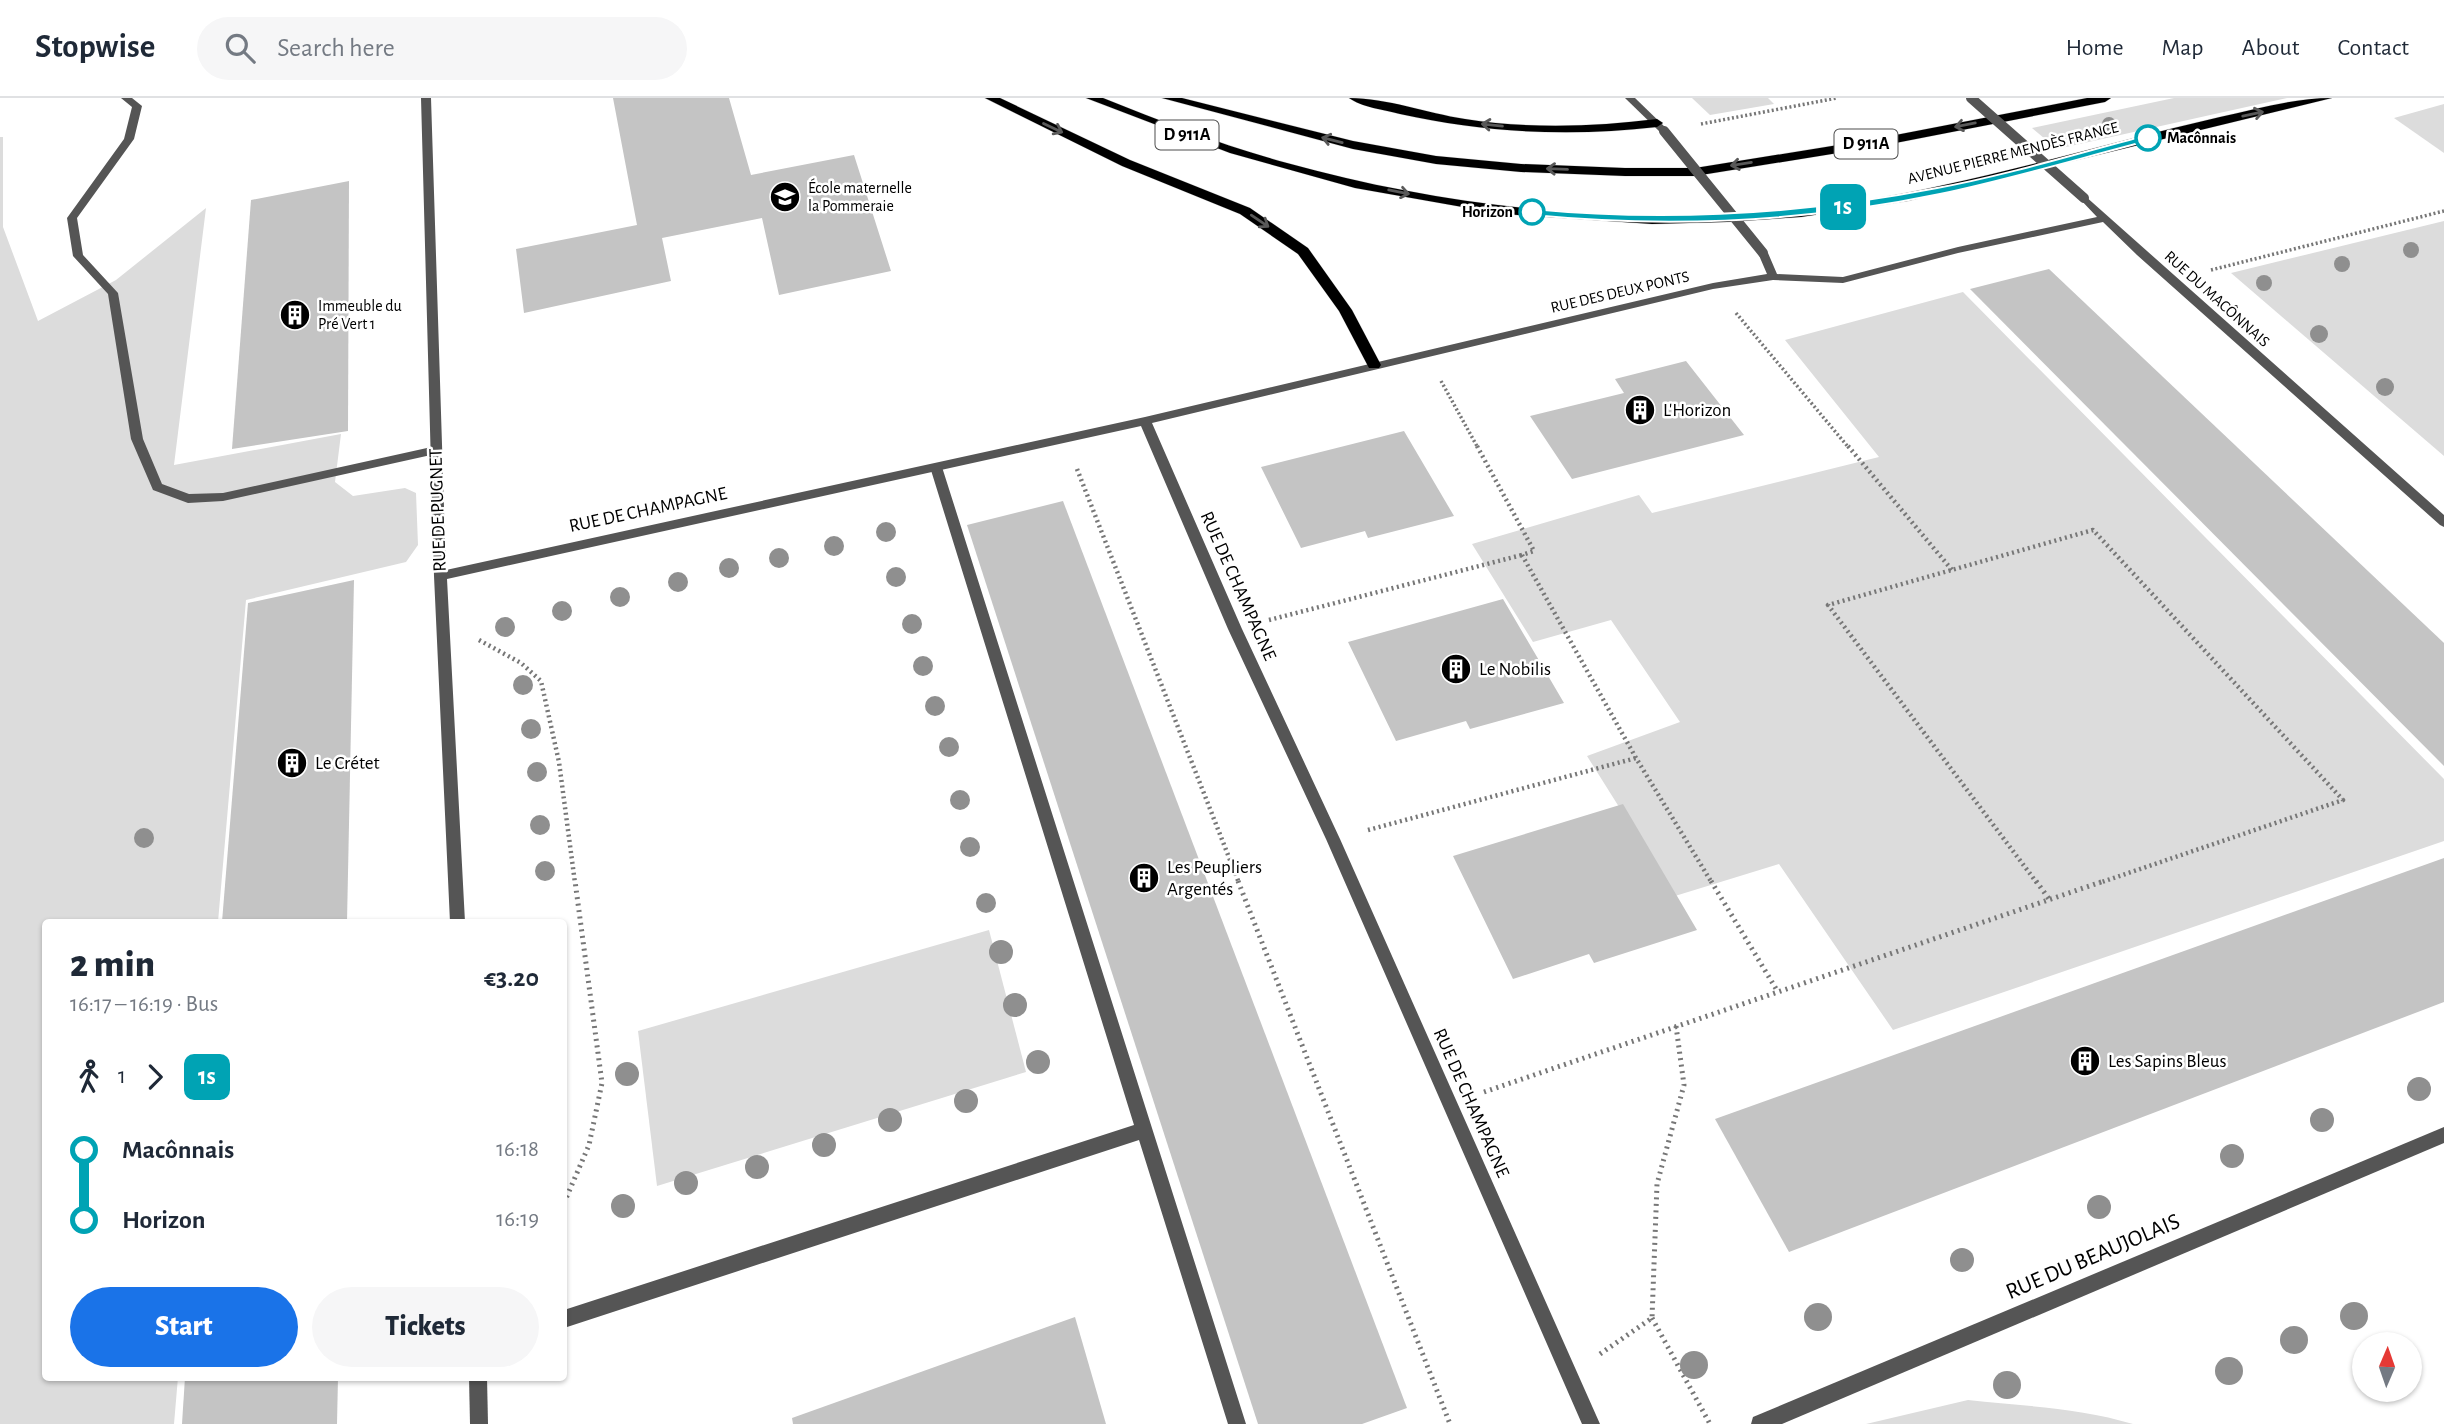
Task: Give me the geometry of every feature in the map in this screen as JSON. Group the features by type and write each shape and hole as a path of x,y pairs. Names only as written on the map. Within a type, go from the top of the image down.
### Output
{"main road":[{"path":"992,98 1126,163 1245,211 1303,251 1345,310 1374,365"},
{"name":"AVENUE PIERRE MENDÈS FRANCE","path":"1092,98 1189,136 1285,166 1374,187 1508,210 1579,216 1715,218 1802,213 1939,191 2161,135 2326,98"},
{"name":"AVENUE PIERRE MENDÈS FRANCE","path":"1168,98 1353,145 1436,160 1521,168 1695,172 1875,143 2105,98"},
{"path":"1354,98 1376,105 1465,121 1554,132 1660,127"}],"street":[{"path":"127,98 137,106 129,139 72,218 78,256 113,293 137,439 157,487 188,499 223,497 436,450"},
{"name":"RUE DE PUGNET","path":"426,98 440,576 457,919"},
{"path":"1630,98 1660,127 1763,253 1773,277"},
{"name":"RUE DU MACÔNNAIS","path":"1972,98 2171,280 2444,522"},
{"name":"RUE DES DEUX PONTS","path":"1145,421 1713,286 1773,277 1843,280 1958,250 2106,218"},
{"name":"RUE DE CHAMPAGNE","path":"440,576 1145,421 1235,629 1333,839 1591,1424"},
{"path":"936,467 1237,1424"},
{"path":"567,1318 1144,1130"},
{"name":"RUE DU BEAUJOLAIS","path":"1760,1424 2444,1135"},
{"path":"478,1381 479,1424"}],"path":[{"path":"1695,125 1837,98"},
{"path":"2171,280 2444,211"},
{"path":"1713,286 1952,570"},
{"path":"1235,629 1534,551 1453,408 1427,353"},
{"path":"1066,438 1450,1424"},
{"path":"1450,1103 2343,800 2092,530 1828,606 2049,899"},
{"path":"1522,555 1636,758 1778,992"},
{"path":"443,625 483,641 512,657 541,681 559,762 602,1083 594,1131 567,1198"},
{"path":"1333,839 1636,758"},
{"path":"1676,1026 1684,1085 1657,1184 1652,1318 1710,1424"},
{"path":"1570,1375 1652,1318"}],"shaded area":[{"path":"1692,98 1768,98 1774,104 1710,115"},
{"path":"2174,98 2287,98 2057,149 2032,128"},
{"path":"2444,104 2444,153 2394,118"},
{"path":"0,137 3,137 3,227 38,321 116,280 206,208 174,465 341,434 335,482 353,496 405,488 416,493 418,545 406,562 246,600 218,919 42,919 42,1381 178,1381 174,1424 0,1424"},
{"path":"2444,221 2444,456 2231,273"},
{"path":"1963,292 2444,779 2444,841 1893,1030 1779,864 1675,896 1587,756 1680,722 1611,620 1533,642 1472,544 1639,495 1652,513 1879,457 1785,340"},
{"path":"989,930 1026,1072 657,1186 638,1031"},
{"path":"1968,1400 2072,1411 2133,1424 1866,1424"}],"building":[{"name":"École maternelle la Pommeraie","path":"613,98 729,98 751,175 854,155 891,271 779,295 762,218 662,238 671,281 524,313 516,249 637,225"},
{"name":"Immeuble du Pré Vert 1","path":"349,181 348,431 232,449 251,200"},
{"path":"2049,269 2444,643 2444,766 1970,289"},
{"name":"L'Horizon","path":"1686,361 1744,435 1572,479 1530,416 1624,393 1615,379"},
{"path":"1404,431 1454,516 1368,538 1365,531 1301,548 1261,467"},
{"name":"Les Peupliers Argentés","path":"1063,501 1407,1408 1362,1424 1258,1424 967,525"},
{"name":"Le Crétet","path":"354,580 347,919 222,919 248,603"},
{"name":"Le Nobilis","path":"1503,599 1564,703 1470,729 1466,721 1396,741 1348,642"},
{"path":"1623,804 1697,930 1594,963 1589,954 1513,979 1453,856"},
{"name":"Les Sapins Bleus","path":"2444,858 2444,1002 1789,1252 1715,1119"},
{"path":"1075,1317 1106,1424 793,1424 792,1418"},
{"path":"185,1381 338,1381 337,1424 182,1424"}],"bus line":[{"name":"1s","path":"1532,212 1632,218 1728,218 1802,213 1939,191 2148,138"}],"place":[{"name":"Macônnais","path":"2148,138"},
{"name":"École maternelle la Pommeraie","path":"785,197"},
{"name":"Horizon","path":"1532,212"},
{"name":"Immeuble du Pré Vert 1","path":"295,315"},
{"name":"L'Horizon","path":"1640,410"},
{"name":"Le Nobilis","path":"1456,669"},
{"name":"Le Crétet","path":"292,763"},
{"name":"Les Peupliers Argentés","path":"1144,878"},
{"name":"Les Sapins Bleus","path":"2085,1061"}]}
